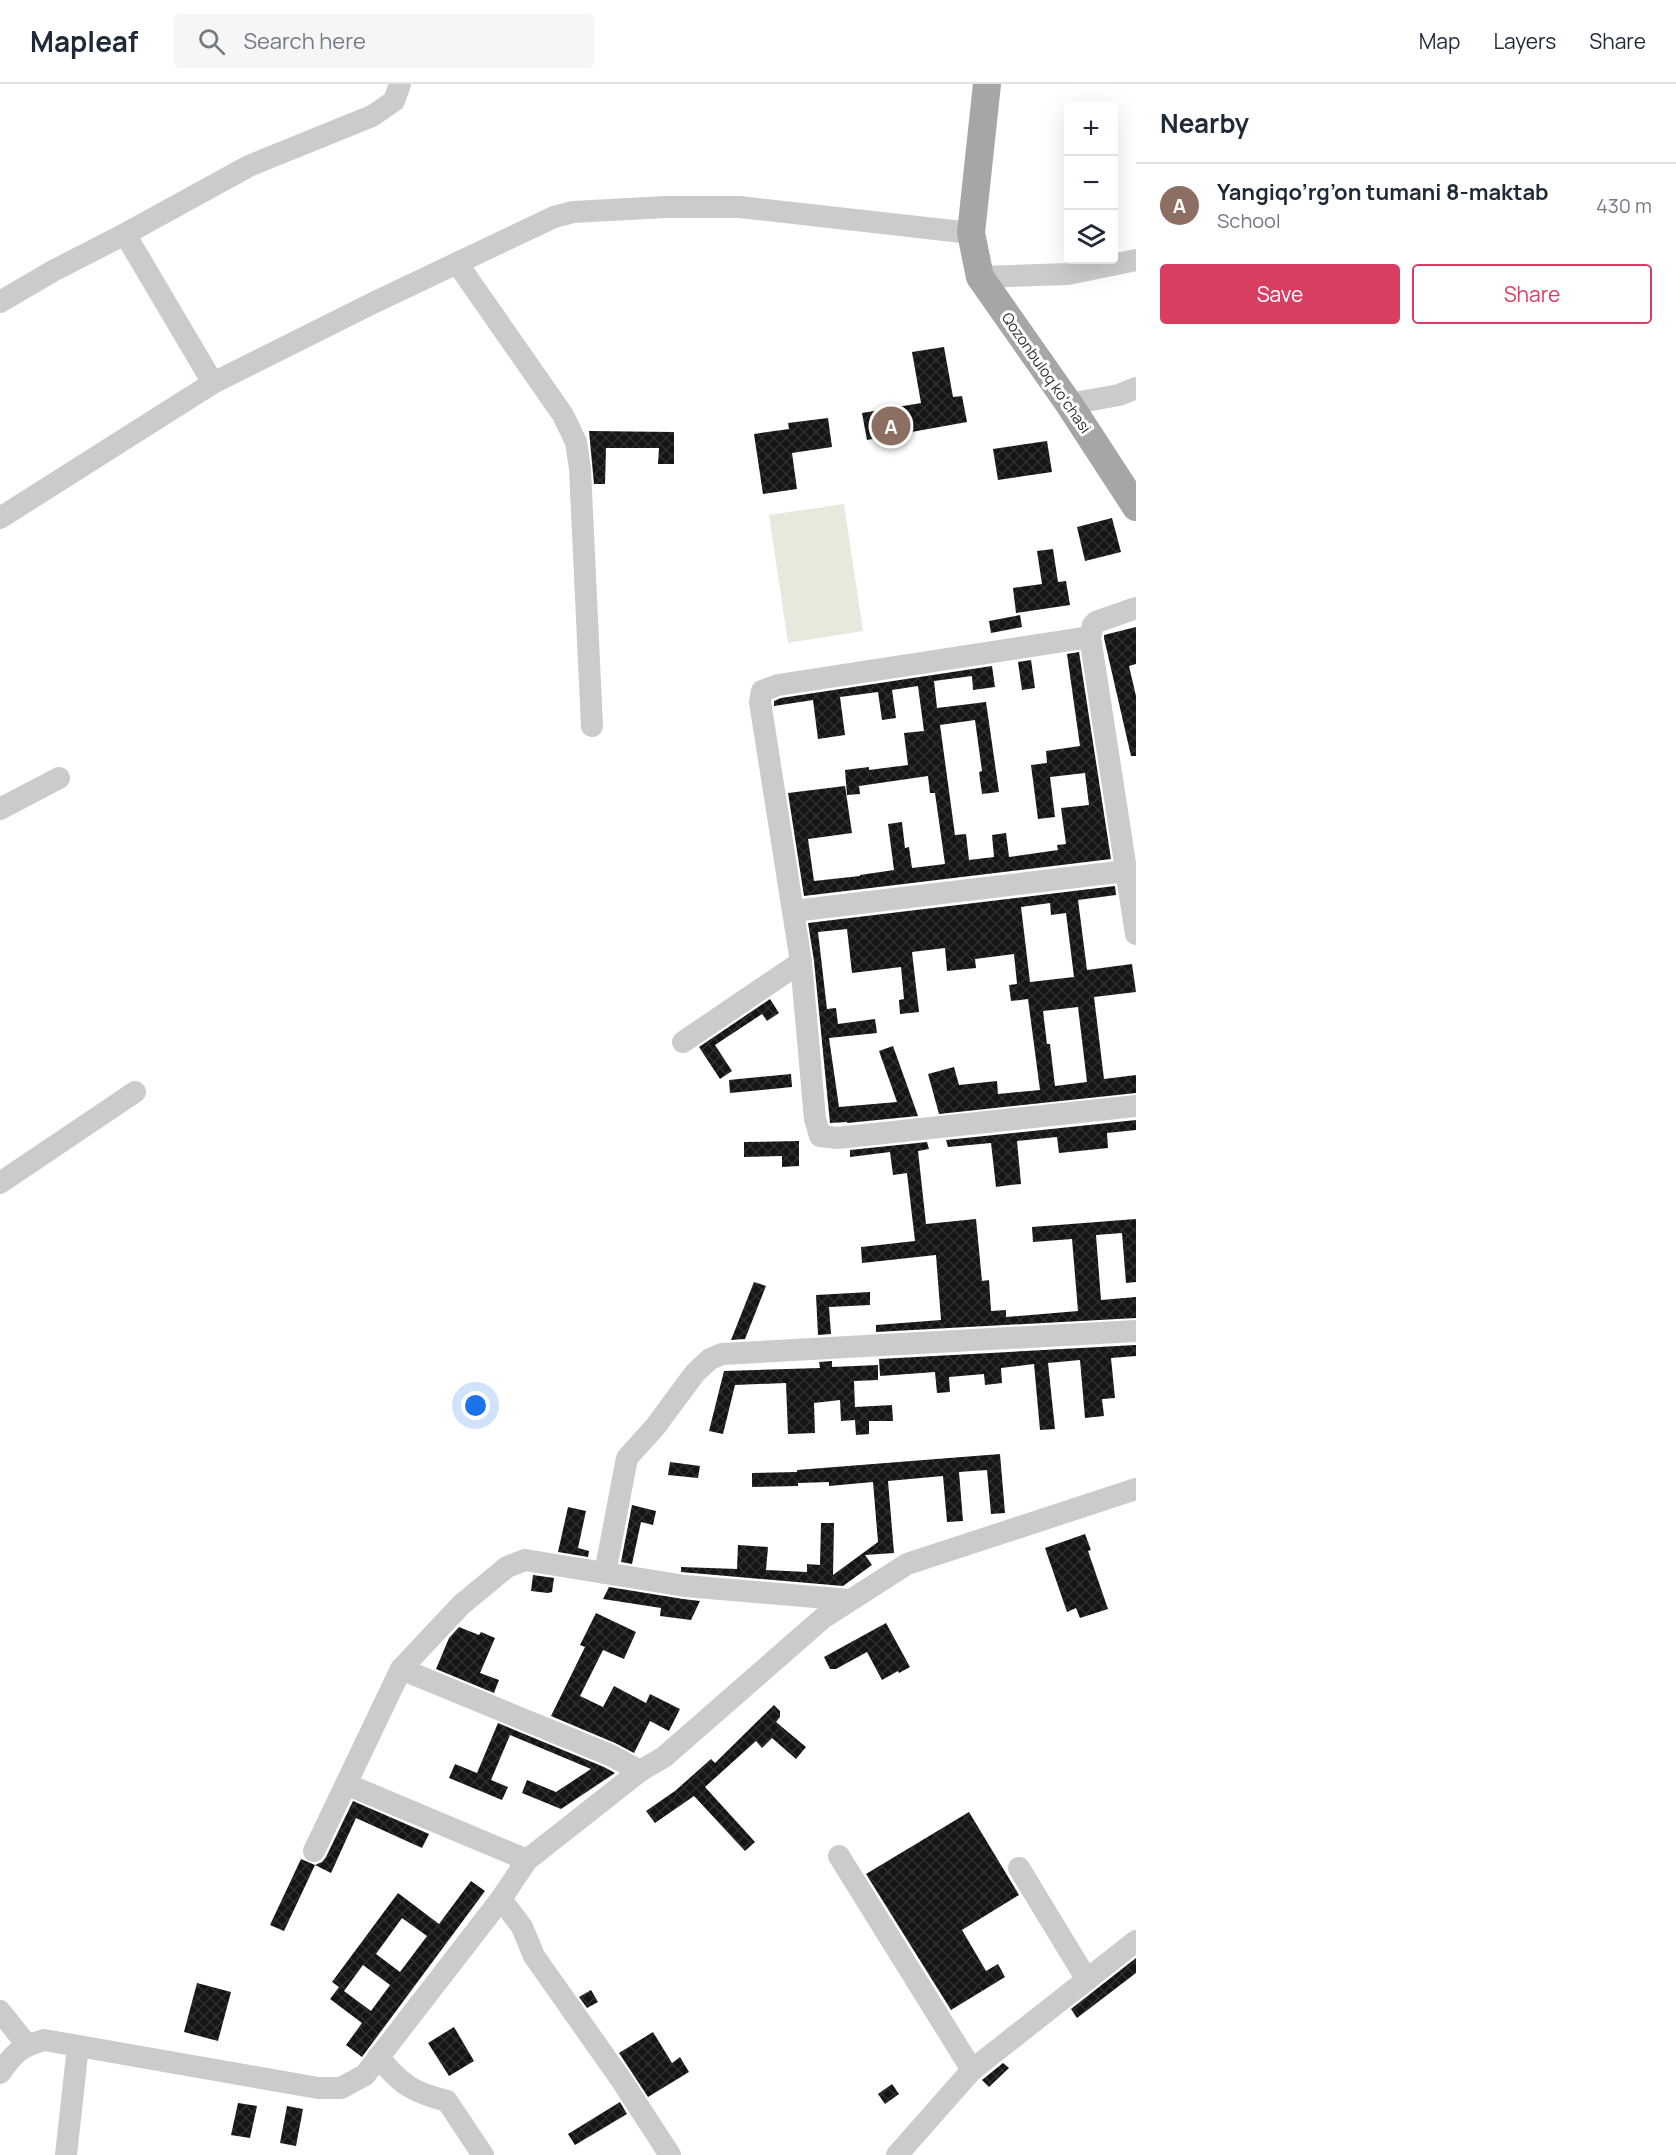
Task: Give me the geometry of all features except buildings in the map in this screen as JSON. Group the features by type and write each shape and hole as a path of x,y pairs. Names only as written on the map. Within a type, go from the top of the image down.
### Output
{"main road":[{"name":"Qozonbuloq koʻchasi","path":"987,84 971,233 980,277 1069,404 1136,507"}],"street":[{"path":"0,302 53,271 249,166 372,116 394,101 400,84"},
{"path":"0,518 213,382 554,217 573,212 666,207 740,207 971,233"},
{"path":"125,234 213,382"},
{"path":"980,277 1068,274 1136,260"},
{"path":"457,263 563,415 576,442 592,726"},
{"path":"1069,404 1119,395 1136,388"},
{"path":"1136,608 1096,622 1090,637 1136,934"},
{"path":"1090,637 787,684 762,691 760,708 794,911 801,962 815,1119 820,1136 837,1138 1136,1106"},
{"path":"0,809 59,778"},
{"path":"794,911 1126,871"},
{"path":"683,1042 801,962"},
{"path":"0,1183 135,1092"},
{"path":"604,1573 627,1458 655,1427 695,1373 710,1359 722,1354 1136,1331"},
{"path":"0,2073 13,2054 27,2045 44,2040 318,2088 341,2088 365,2075 501,1899 527,1860 640,1771 664,1757 823,1618 907,1564 1136,1489"},
{"path":"314,1851 401,1669 461,1605 507,1567 525,1560 685,1586 850,1600"},
{"path":"401,1669 610,1755 640,1771"},
{"path":"346,1784 527,1860"},
{"path":"838,1856 972,2070"},
{"path":"1019,1868 1087,1980"},
{"path":"501,1899 522,1928 534,1956 622,2081 670,2155"},
{"path":"897,2155 972,2070 1135,1943"},
{"path":"0,2011 27,2045"},
{"path":"66,2155 78,2046"},
{"path":"378,2058 398,2080 416,2092 447,2101 483,2155"}],"shaded area":[{"path":"844,504 863,631 788,643 769,515"}],"place":[{"name":"Yangiqo’rg’on tumani 8-maktab","path":"891,426"}]}
